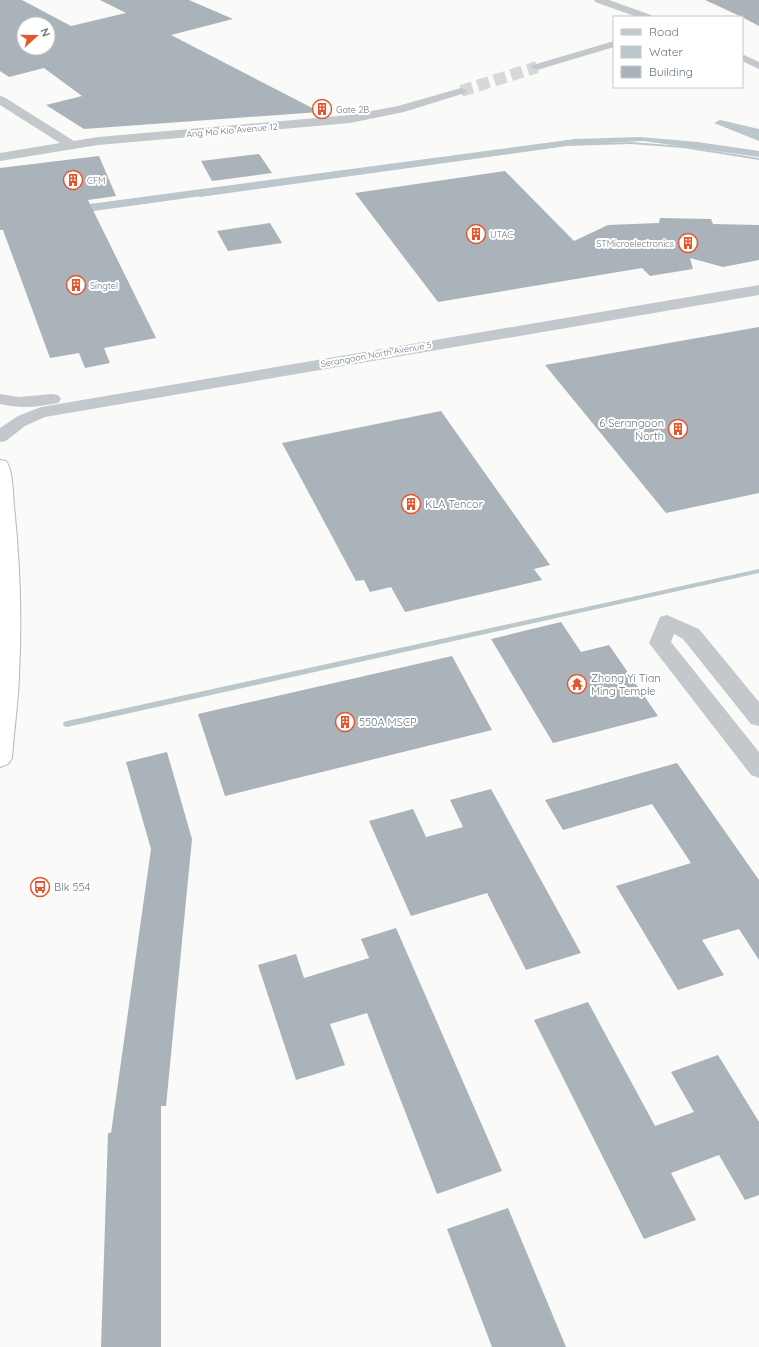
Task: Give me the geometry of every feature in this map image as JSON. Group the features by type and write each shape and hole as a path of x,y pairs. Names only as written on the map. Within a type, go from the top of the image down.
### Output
{"highway":[{"path":"0,465 5,504 10,612 9,664 0,758"}],"street":[{"path":"599,0 644,16"},
{"path":"537,67 613,44"},
{"path":"743,58 759,66"},
{"name":"Ang Mo Kio Avenue 12","path":"0,157 98,141 350,118 400,109 461,91"},
{"path":"0,100 71,145"},
{"name":"Serangoon North Avenue 5","path":"0,399 17,402 37,402 195,372 501,325 759,280"},
{"name":"Serangoon North Avenue 5","path":"0,437 26,417 41,412 759,290"},
{"path":"759,718 691,634 667,622 660,643 759,769"},
{"path":"681,671 714,661"}],"water":[{"path":"720,120 759,129 759,141 714,123"},
{"path":"640,137 698,142 759,151 759,157 643,141 571,145 0,224 0,216 575,139"}],"building":[{"path":"0,0 22,0 52,16 16,16 16,56 56,56 56,18 71,26 126,13 100,0 189,0 233,19 171,35 320,112 84,129 46,105 82,96 44,68 9,77 0,71"},
{"path":"705,0 759,0 759,26 743,18 743,16 740,16"},
{"path":"259,154 272,173 212,181 201,161"},
{"name":"Singtel","path":"99,156 116,196 88,200 156,338 104,348 110,363 85,368 79,353 50,358 3,230 0,230 0,168"},
{"name":"UTAC","path":"505,171 574,241 608,225 659,223 660,218 711,219 713,224 759,225 759,260 723,267 690,258 693,269 650,276 642,268 438,302 355,193"},
{"path":"270,223 282,243 228,251 217,231"},
{"name":"6 Serangoon North","path":"759,327 759,493 666,513 545,365"},
{"name":"KLA Tencor","path":"441,411 550,565 534,569 542,580 405,612 391,587 370,592 364,580 356,581 282,443"},
{"name":"Zhong Yi Tian Ming Temple","path":"561,622 581,652 609,645 658,716 553,743 491,639"},
{"name":"550A MSCP","path":"452,656 492,730 225,796 198,714"},
{"path":"167,752 192,839 166,1106 161,1106 161,1347 101,1347 108,1133 111,1133 151,849 126,762"},
{"path":"677,763 759,880 759,960 739,929 702,940 724,975 678,990 616,886 691,863 652,804 563,830 545,800"},
{"path":"491,789 581,953 526,970 487,893 411,916 369,821 413,809 426,837 463,827 450,800"},
{"path":"396,928 502,1171 437,1194 367,1013 330,1024 345,1065 296,1080 258,965 296,954 304,978 369,958 361,939"},
{"path":"588,1002 655,1126 694,1112 671,1072 718,1055 759,1122 759,1195 745,1200 719,1155 671,1173 696,1220 644,1239 534,1020"},
{"path":"508,1208 566,1347 492,1347 447,1229"}],"waterway":[{"path":"200,196 567,145 631,143 683,147 759,159"},
{"path":"67,724 759,571"}],"tunnel":[{"path":"461,91 537,67"}],"place":[{"name":"Gate 2B","path":"322,109"},
{"name":"CFM","path":"73,180"},
{"name":"UTAC","path":"476,234"},
{"name":"STMicroelectronics","path":"688,243"},
{"name":"Singtel","path":"76,285"},
{"name":"6 Serangoon North","path":"678,429"},
{"name":"KLA Tencor","path":"411,504"},
{"name":"Zhong Yi Tian Ming Temple","path":"577,684"},
{"name":"550A MSCP","path":"345,722"},
{"name":"Blk 554","path":"40,887"}]}
